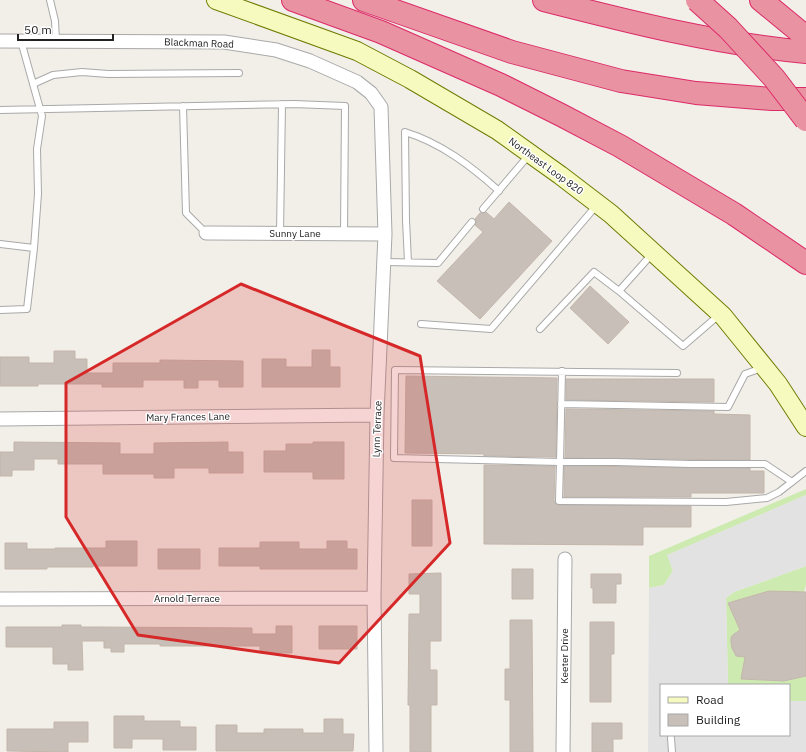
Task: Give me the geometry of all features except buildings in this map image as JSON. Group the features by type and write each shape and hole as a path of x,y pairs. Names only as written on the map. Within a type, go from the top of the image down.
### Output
{"highway":[{"path":"292,0 388,35 501,85 554,111 620,146 734,214 806,263"},
{"path":"364,0 512,52 621,81 696,93 772,99 806,99"},
{"path":"544,0 634,22 701,36 806,52"},
{"path":"697,0 728,28 774,78 806,120"},
{"path":"761,0 806,37"}],"main road":[{"name":"Northeast Loop 820","path":"216,0 357,51 410,79 497,130 560,174 611,214 720,314 778,384 806,427"}],"street":[{"name":"Blackman Road","path":"0,41 224,42 276,50 310,61 357,82 371,94 381,107"},
{"name":"Lynn Terrace","path":"376,752 374,598 377,415 385,262 381,107"},
{"name":"Sunny Lane","path":"206,233 385,234"},
{"name":"Mary Frances Lane","path":"0,419 377,415"},
{"name":"Keeter Drive","path":"563,752 565,559"},
{"name":"Arnold Terrace","path":"0,599 374,598"}],"lane":[{"path":"50,0 55,21 56,41"},
{"path":"0,310 27,309 34,248 38,194 37,149 42,116 21,41"},
{"path":"33,84 53,75 82,72 108,74 239,73"},
{"path":"0,110 282,104 344,106 344,234"},
{"path":"280,233 282,104"},
{"path":"183,106 186,213 206,233"},
{"path":"408,262 405,132 434,143 472,167 499,191"},
{"path":"483,209 530,154"},
{"path":"421,324 490,329 598,204"},
{"path":"385,262 438,263 472,222"},
{"path":"0,244 34,248"},
{"path":"619,292 653,253"},
{"path":"540,329 594,272 683,346 720,314"},
{"path":"561,404 728,407 745,374 764,367"},
{"path":"677,372 395,370 394,458 560,462 765,464 792,482"},
{"path":"562,372 559,501 726,502 767,498 779,492 806,471"},
{"path":"671,738 672,752"}],"highlighted area":[{"path":"241,284 420,356 450,543 339,663 138,635 66,517 66,383"}],"green space":[{"path":"806,489 806,495 668,555 673,571 664,585 649,588 649,556"},
{"path":"806,566 806,585 804,592 769,591 728,603 740,630 731,637 736,656 745,657 741,679 784,681 806,676 806,701 790,701 790,684 728,684 726,598 734,592"}],"shaded area":[{"path":"806,495 806,566 734,592 726,598 728,684 660,684 660,736 790,736 790,701 806,701 806,752 648,752 649,588 664,585 673,571 667,555"}]}
